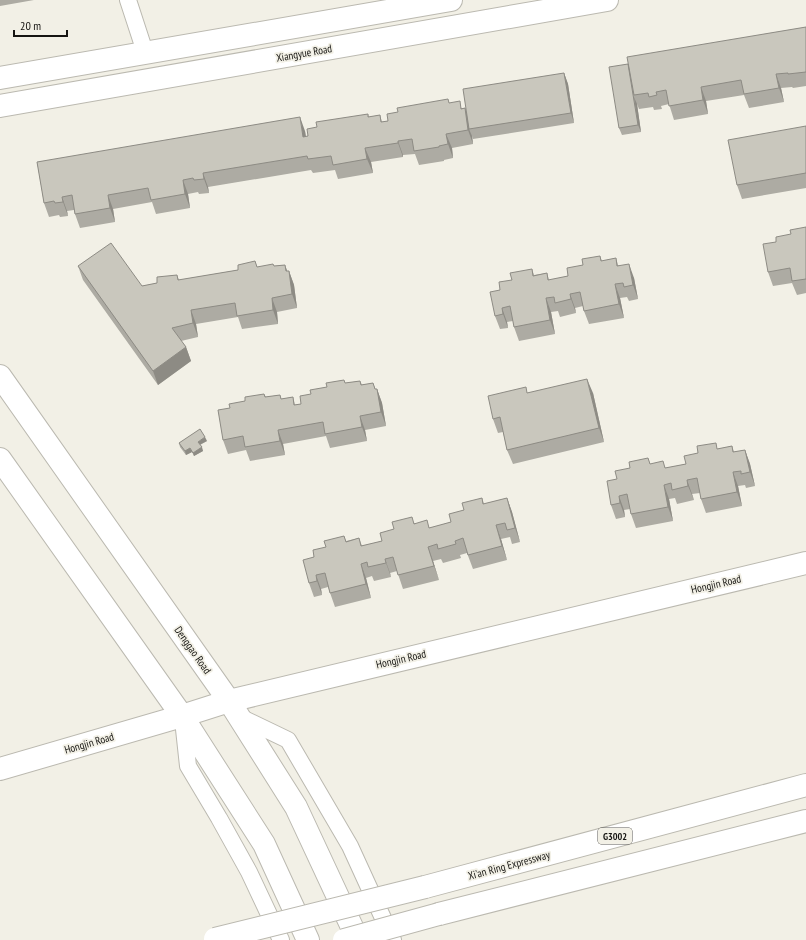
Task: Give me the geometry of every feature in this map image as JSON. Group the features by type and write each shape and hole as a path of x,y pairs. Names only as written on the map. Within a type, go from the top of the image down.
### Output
{"main road":[{"path":"0,78 451,0"},
{"name":"Xiangyue Road","path":"0,106 607,0"},
{"name":"Denggao Road","path":"0,376 235,709 296,807 358,940"},
{"path":"0,459 182,716 264,844 308,940"},
{"name":"Hongjin Road","path":"0,769 182,716 235,709 806,562"},
{"name":"Xi'an Ring Expressway","path":"213,939 425,887 806,785"},
{"path":"344,940 439,914 806,821"}],"street":[{"path":"128,0 145,52"},
{"path":"235,709 288,740 350,846 393,940"},
{"path":"182,716 188,766 249,872 281,940"}],"building":[{"path":"806,27 806,72 776,74 779,88 744,94 741,80 701,87 703,100 669,106 666,90 656,92 657,95 649,97 648,93 634,95 627,57"},
{"path":"628,64 638,125 619,128 609,67"},
{"path":"564,73 571,113 469,129 463,89"},
{"path":"448,99 449,103 460,101 461,109 465,108 468,130 446,134 448,144 439,147 414,151 412,139 398,141 398,143 365,148 367,159 333,165 331,156 308,159 307,156 203,173 204,179 194,180 193,178 183,180 185,194 151,200 148,188 108,195 110,208 75,214 72,195 62,197 63,202 55,203 54,201 44,203 37,162 300,117 303,137 308,136 307,129 317,127 316,122 368,114 368,117 380,115 381,122 388,121 387,114 398,112 397,108"},
{"path":"806,126 806,173 737,185 728,140"},
{"path":"806,227 806,279 792,281 790,268 768,272 763,244 776,242 776,237 791,234 790,230"},
{"path":"111,243 142,286 157,283 157,277 177,275 178,280 238,270 238,265 255,261 257,267 273,264 274,266 285,265 286,271 289,271 292,294 272,298 273,310 237,316 235,303 191,310 193,323 172,328 186,347 153,371 78,266"},
{"path":"600,256 601,261 616,258 617,266 629,264 633,285 624,287 623,283 615,284 619,304 584,311 580,292 570,294 571,299 555,303 554,297 546,298 550,320 514,327 510,306 502,308 503,314 495,316 490,292 500,290 499,282 512,280 510,273 532,269 533,276 547,273 548,280 568,276 567,268 583,265 582,259"},
{"path":"587,379 599,428 507,450 500,417 493,419 488,396 526,387 527,393"},
{"path":"344,380 345,383 360,381 361,385 373,383 375,389 377,389 381,412 360,416 362,427 325,434 323,422 278,430 280,441 245,447 243,436 223,440 218,410 230,408 229,404 245,401 245,397 264,394 265,397 280,395 281,399 293,397 294,405 301,404 300,396 311,394 310,390 327,387 326,383"},
{"path":"200,429 205,437 198,442 202,447 193,453 190,448 185,451 179,443"},
{"path":"716,443 717,449 732,446 733,452 745,450 750,472 741,474 741,471 733,472 737,492 701,499 697,478 687,480 688,486 672,490 671,483 664,485 668,507 631,514 627,494 619,496 620,503 611,505 607,481 617,479 615,471 630,468 629,462 648,458 650,464 663,461 665,468 686,464 684,456 698,453 697,446"},
{"path":"482,498 483,504 507,498 515,528 507,530 505,523 496,525 502,546 468,555 463,538 455,541 456,544 438,549 437,544 428,547 434,566 398,575 393,557 385,559 386,563 368,567 367,562 361,564 366,584 330,593 325,573 316,575 317,581 309,583 303,560 314,557 313,550 326,547 324,541 344,536 346,542 359,538 361,546 382,541 380,533 394,529 392,522 412,517 414,524 427,520 429,528 451,522 449,514 464,510 462,503"}]}
